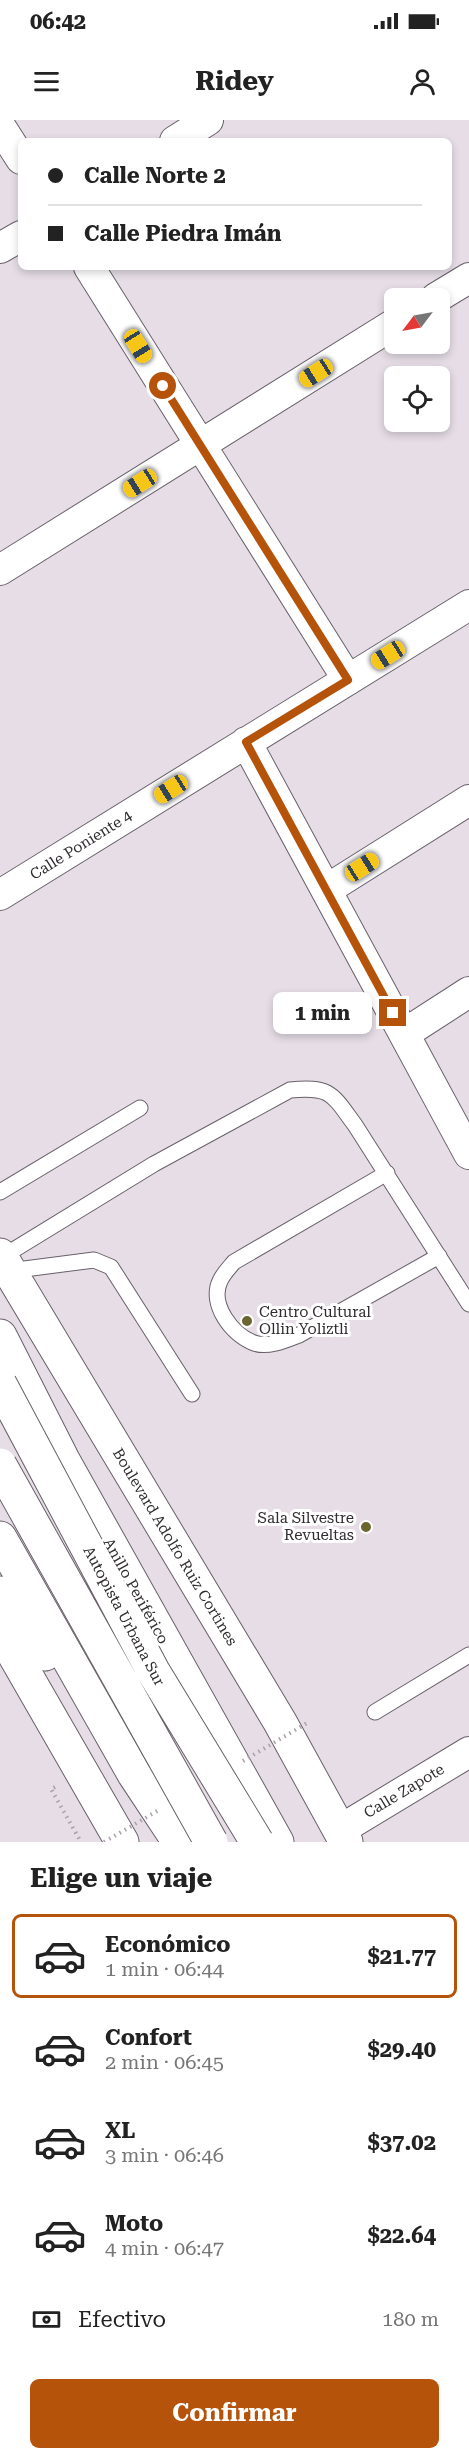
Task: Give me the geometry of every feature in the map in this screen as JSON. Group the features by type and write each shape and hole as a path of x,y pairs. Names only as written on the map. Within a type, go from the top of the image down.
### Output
{"main road":[{"name":"Boulevard Adolfo Ruiz Cortines","path":"4,1261 280,1722 343,1836"},
{"name":"Anillo Periférico","path":"0,1336 63,1460 277,1842"},
{"name":"Autopista Urbana Sur","path":"0,1384 153,1671 257,1842"},
{"path":"0,1465 211,1842"},
{"path":"0,1539 134,1774"},
{"path":"0,1593 134,1774 179,1842"},
{"path":"0,1630 122,1842"}],"street":[{"path":"180,138 208,120"},
{"path":"0,126 18,154"},
{"path":"0,248 18,238"},
{"path":"91,270 199,446 348,680"},
{"path":"450,290 469,278"},
{"path":"0,570 384,330"},
{"name":"Calle Poniente 4","path":"0,895 469,605"},
{"path":"246,742 469,1154"},
{"path":"326,890 469,800"},
{"path":"404,1034 469,992"},
{"name":"Calle Zapote","path":"343,1836 469,1752"}],"lane":[{"path":"4,1261 154,1164 290,1090 324,1090 337,1100 356,1125 469,1304"},
{"path":"0,1192 140,1108"},
{"path":"387,1173 234,1262 219,1281 217,1302 232,1329 255,1344 276,1343 299,1335 439,1256"},
{"path":"4,1261 94,1260 111,1267 192,1394"},
{"path":"375,1712 469,1655"}],"place":[{"name":"Centro Cultural Ollin Yoliztli","path":"247,1321"},
{"name":"Sala Silvestre Revueltas","path":"366,1527"}],"route":[{"path":"163,386 348,680 246,742 393,1013"}]}
